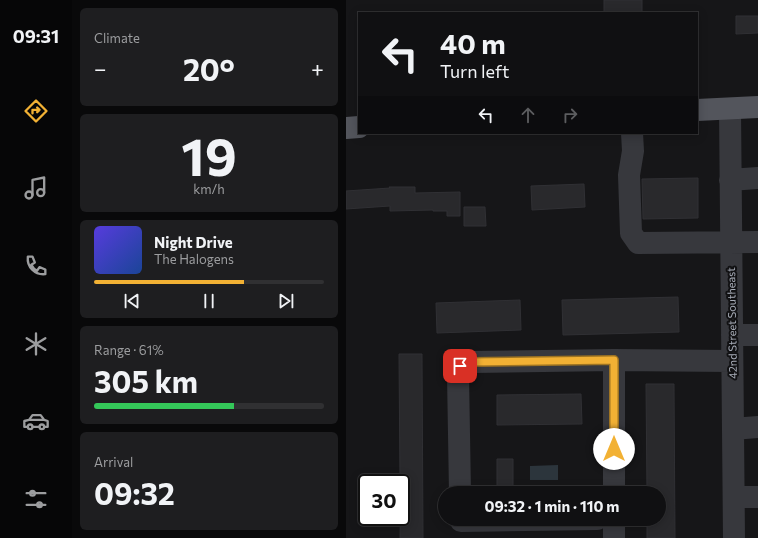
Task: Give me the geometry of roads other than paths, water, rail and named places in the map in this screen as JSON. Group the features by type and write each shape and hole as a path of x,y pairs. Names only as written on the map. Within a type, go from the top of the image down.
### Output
{"main road":[{"path":"698,110 758,107"},
{"path":"346,128 358,127"}],"street":[{"name":"42nd Street Southeast","path":"730,109 734,538"},
{"path":"632,134 633,151 629,175 631,233 638,243 758,242"},
{"path":"730,180 758,178"},
{"path":"732,335 758,335"},
{"path":"460,486 458,375 460,366 471,362 614,360 732,361"},
{"path":"614,360 614,486"},
{"path":"733,429 758,427"},
{"path":"734,497 758,497"},
{"path":"614,526 614,538"}]}
